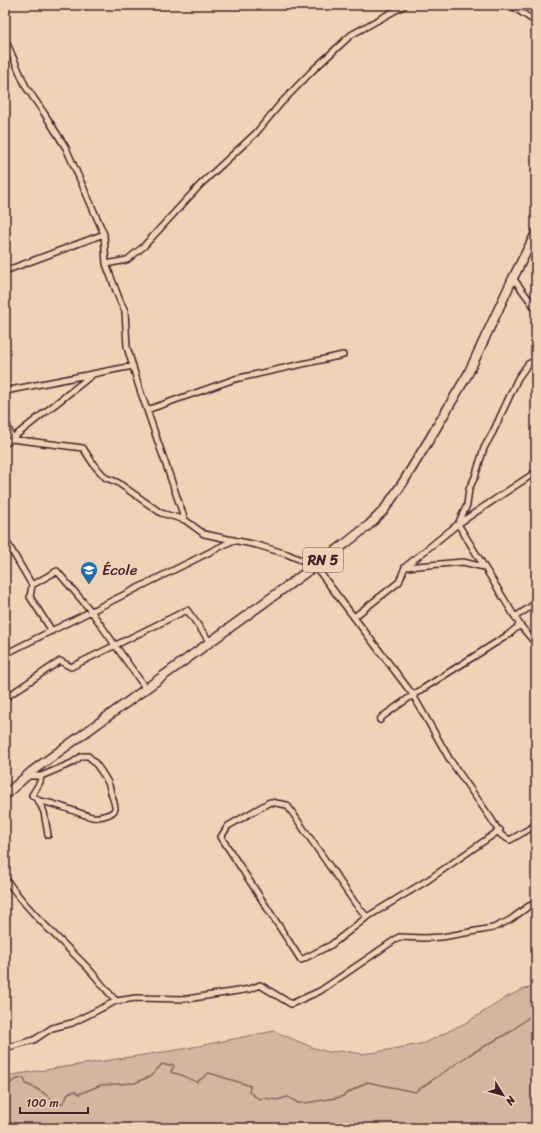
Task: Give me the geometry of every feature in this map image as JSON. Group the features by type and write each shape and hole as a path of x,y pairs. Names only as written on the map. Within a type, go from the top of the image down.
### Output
{"main road":[{"name":"RN 5","path":"5,795 27,776 315,566 369,525 384,510 402,484 465,379 479,352 512,278 536,232"}],"street":[{"path":"106,264 127,260 143,247 201,184 256,133 281,103 312,71 351,35 405,5"},
{"path":"510,5 536,22"},
{"path":"5,39 26,87 66,148 104,234 106,264 125,311 127,347 185,520"},
{"path":"5,271 104,234"},
{"path":"512,278 536,309"},
{"path":"147,410 235,379 342,355"},
{"path":"458,524 467,504 469,489 475,477 484,448 518,378 528,364 532,362 536,363"},
{"path":"5,391 133,366"},
{"path":"5,444 93,374"},
{"path":"5,419 12,439"},
{"path":"12,439 83,448 94,465 106,478 117,482 161,513 185,520 204,534 257,545 287,554 315,566 413,695 450,760 500,830 501,835 510,840 536,825"},
{"path":"354,617 399,582 405,567 458,524 536,472"},
{"path":"458,524 520,625 536,644"},
{"path":"5,539 32,585 30,597 52,631"},
{"path":"5,654 234,540"},
{"path":"405,567 463,562 484,567"},
{"path":"32,585 57,571 92,611 146,689"},
{"path":"515,617 536,603"},
{"path":"5,698 60,661 71,667 187,610 210,642"},
{"path":"380,720 413,695 508,635 520,625"},
{"path":"27,776 41,776 72,763 82,756 88,756 94,762 110,788 110,794 115,808 113,813 102,817 93,817 39,801"},
{"path":"41,776 40,782 32,795 39,801 44,812 48,835"},
{"path":"367,917 355,903 287,805 270,802 228,826 221,837 301,960 331,945 367,917 428,880 500,830"},
{"path":"5,878 28,907 90,971 116,1001"},
{"path":"5,1048 34,1040 52,1028 72,1023 116,1001 136,998 187,999 250,989 260,985 291,1004 320,991 399,937 442,937 493,928 510,920 536,903"}],"shaded area":[{"path":"536,987 536,1128 5,1128 5,1076 183,1049 274,1031 314,1048 329,1052 346,1051 361,1054 377,1052 425,1043 469,1021 509,996 524,989"}],"waterway":[{"path":"5,1086 17,1079 24,1078 26,1084 38,1089 55,1103 61,1104 66,1099 68,1093 75,1091 79,1094 101,1085 135,1083 151,1076 162,1064 169,1066 172,1064 174,1066 171,1071 172,1073 197,1082 209,1073 250,1086 249,1092 259,1099 265,1098 277,1100 288,1097 298,1103 306,1103 341,1097 367,1082 415,1092 469,1055 510,1032 534,1013 536,1009"}],"place":[{"name":"École","path":"89,585"}]}
